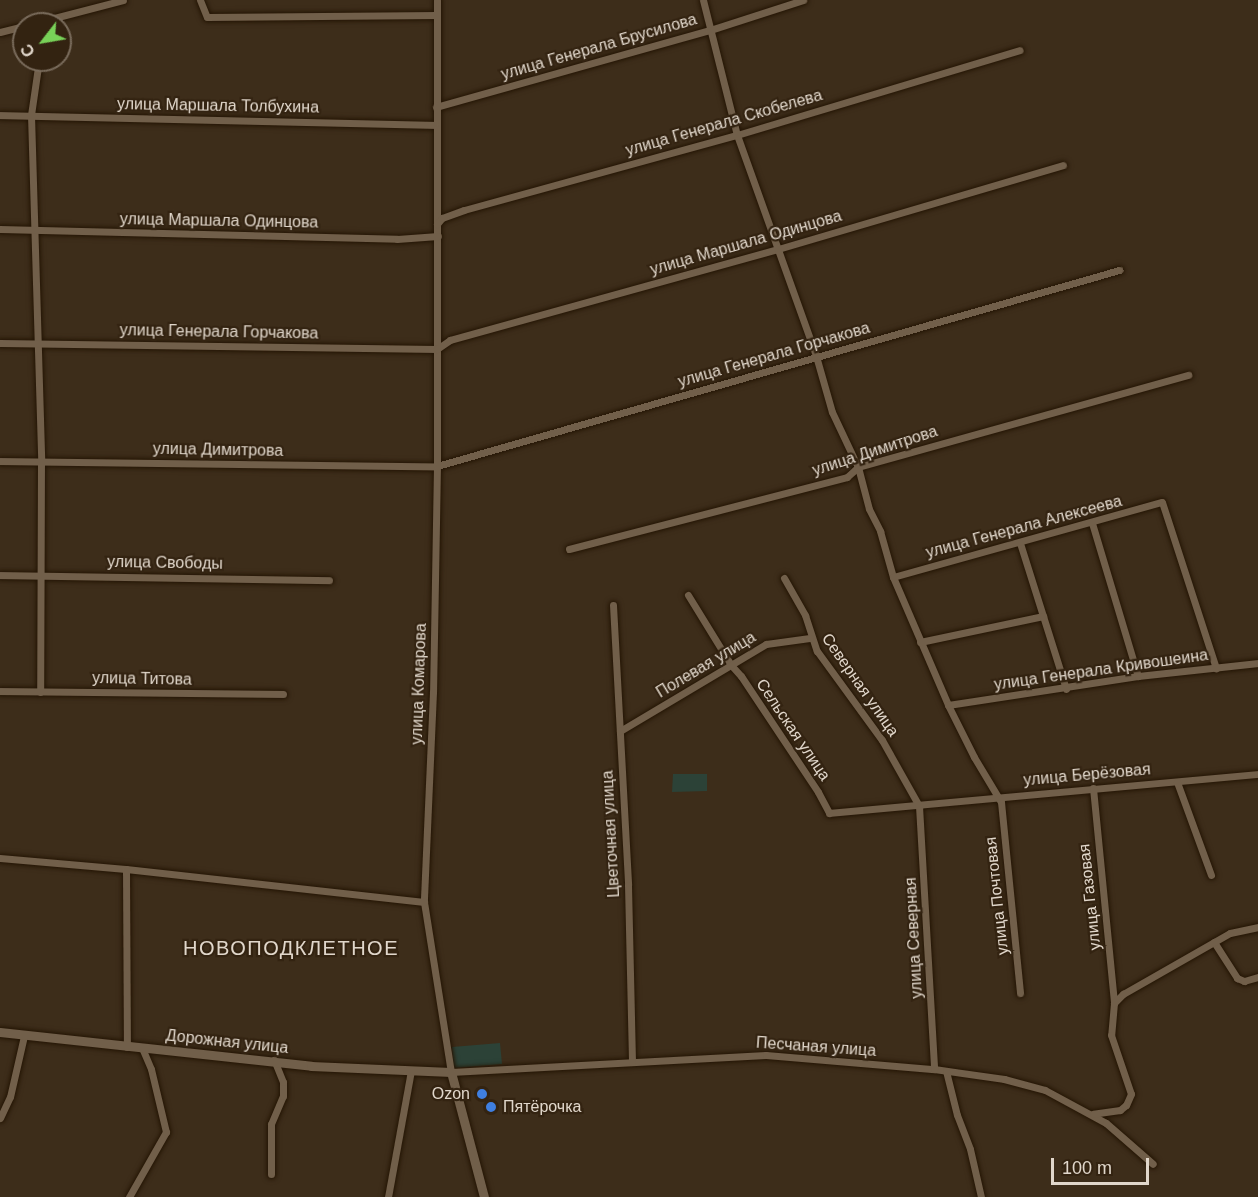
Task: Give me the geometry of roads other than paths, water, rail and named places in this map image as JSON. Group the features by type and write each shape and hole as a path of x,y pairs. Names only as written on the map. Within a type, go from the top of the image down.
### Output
{"street":[{"path":"72,14 123,0"},
{"path":"200,0 207,17 436,15"},
{"name":"улица Комарова","path":"437,0 435,125 438,236 433,693 424,902 446,1049 452,1072"},
{"name":"улица Почтовая","path":"703,0 737,135 816,356 832,412 858,467 869,509 880,531 893,577 948,705 974,757 1001,802 1020,993"},
{"name":"улица Генерала Брусилова","path":"436,107 710,30 803,0"},
{"name":"улица Генерала Скобелева","path":"437,224 442,218 464,210 737,135 1020,50"},
{"path":"37,72 31,116 41,461 40,692"},
{"name":"улица Маршала Толбухина","path":"0,115 435,125"},
{"name":"улица Маршала Одинцова","path":"437,350 450,340 778,249 1063,165"},
{"name":"улица Маршала Одинцова","path":"0,229 397,239 438,236"},
{"name":"улица Генерала Горчакова","path":"436,466 1119,270"},
{"name":"улица Генерала Горчакова","path":"0,343 437,350"},
{"name":"улица Димитрова","path":"568,549 847,477 858,467 1188,375"},
{"name":"улица Димитрова","path":"0,460 436,466"},
{"name":"улица Генерала Алексеева","path":"893,577 1162,502 1216,669"},
{"path":"1092,523 1138,676"},
{"path":"1020,543 1066,688"},
{"name":"улица Свободы","path":"0,575 329,580"},
{"name":"Северная улица","path":"784,578 805,615 810,638 833,675 849,693 882,740 920,806"},
{"name":"Сельская улица","path":"688,595 731,665 741,676 818,792 829,813"},
{"name":"Цветочная улица","path":"613,606 632,1062"},
{"path":"921,642 1043,616"},
{"name":"Полевая улица","path":"620,731 771,643 810,638"},
{"name":"улица Генерала Кривошеина","path":"948,705 1138,676 1258,663"},
{"name":"улица Титова","path":"0,691 283,694"},
{"name":"улица Берёзовая","path":"829,813 1258,774"},
{"path":"1177,782 1211,875"},
{"name":"улица Газовая","path":"1093,788 1114,1003 1111,1035 1131,1094 1126,1105 1120,1110 1093,1114"},
{"name":"улица Северная","path":"920,806 934,1069"},
{"path":"0,858 126,869 424,902"},
{"path":"126,869 127,1047"},
{"path":"1114,1003 1123,994 1230,933 1258,927"},
{"path":"1214,942 1237,978 1244,981 1258,977"},
{"name":"Дорожная улица","path":"0,1032 127,1047 274,1060 311,1066 452,1072"},
{"path":"0,1118 3,1116 10,1097 24,1036"},
{"path":"129,1197 166,1132 151,1069 142,1048"},
{"name":"Песчаная улица","path":"452,1072 766,1055 934,1069 1004,1080 1046,1090 1093,1114 1153,1164"},
{"path":"271,1174 271,1124 283,1095 283,1082 274,1060"},
{"path":"388,1197 411,1071"},
{"path":"946,1071 957,1115 970,1149 981,1197"},
{"path":"452,1072 484,1197"}],"place":[{"name":"Ozon","path":"482,1094"},
{"name":"Пятёрочка","path":"491,1107"}],"district":[{"name":"НОВОПОДКЛЕТНОЕ","path":"291,948"}]}
